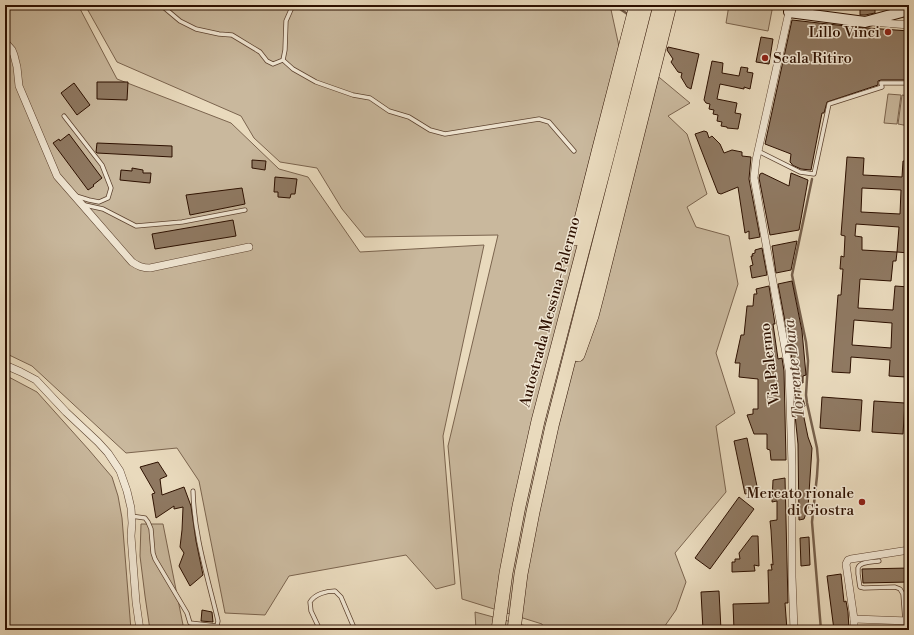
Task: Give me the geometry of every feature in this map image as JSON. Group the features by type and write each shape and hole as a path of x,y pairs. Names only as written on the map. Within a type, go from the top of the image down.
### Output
{"highway":[{"path":"546,388 550,342 636,5"},
{"name":"Autostrada Messina-Palermo","path":"498,630 506,573 538,420 646,5"},
{"name":"Autostrada Messina-Palermo","path":"514,630 521,574 552,426 660,5"},
{"path":"562,391 571,373 587,329 599,289 670,5"}],"main road":[{"path":"789,9 865,22 909,10"}],"street":[{"name":"Via Palermo","path":"789,9 758,151 754,178 789,370 794,630"},
{"path":"865,22 909,25"},
{"path":"5,42 12,50 14,55 19,86 57,176 132,262 144,268 150,268 250,247"},
{"path":"5,365 36,380 66,412 98,442 108,453 120,471 129,499 136,602 140,630"},
{"path":"5,369 34,384 63,415 96,445 105,455 116,473 124,493 128,510 127,536 132,603 136,630"},
{"path":"854,630 854,619 846,564 848,560 909,550"},
{"path":"854,619 907,621"}],"lane":[{"path":"161,5 180,22 196,29 232,35 260,52 267,61 273,64 283,60"},
{"path":"283,60 285,50 286,21 293,5"},
{"path":"283,60 293,70 316,82 353,95 370,98 389,112 410,117 430,130 445,134 539,119 549,122 574,151"},
{"path":"758,151 800,172 814,174 829,104 882,88 881,83 909,83"},
{"path":"64,116 102,165 111,188 108,198 99,202 73,195"},
{"path":"82,204 103,210 136,226 182,222 245,210"},
{"path":"131,516 145,518 148,522 151,528 153,554 155,559 187,612 190,623 217,626 218,621 201,556 193,491"},
{"path":"879,561 860,565 858,568 860,588 895,587 900,589 903,594 907,621"},
{"path":"320,630 311,611 310,602 312,598 329,591 335,591 341,597 355,630"}],"shaded area":[{"path":"5,5 78,5 117,79 231,123 279,169 308,177 360,252 484,245 443,436 455,584 436,589 406,555 289,576 265,615 225,613 199,481 177,448 126,453 32,366 5,353"},
{"path":"85,5 610,5 620,51 660,78 690,103 668,116 687,134 707,194 687,207 696,227 729,236 738,284 716,353 735,413 716,426 726,492 675,553 686,582 676,610 662,630 544,630 542,624 462,599 448,446 498,235 365,237 342,209 317,168 280,162 254,138 241,116 117,62"},
{"path":"729,5 773,5 768,31 726,23"},
{"path":"888,94 901,95 897,124 884,123"},
{"path":"902,95 909,96 909,126 898,124"},
{"path":"5,375 37,392 112,477 118,496 122,518 131,630 5,630"},
{"path":"141,524 163,524 184,630 150,630 140,556"},
{"path":"475,612 537,629 537,630 476,630"}],"building":[{"path":"860,5 875,5 875,13 860,15"},
{"path":"792,20 864,28 909,31 909,80 881,80 878,81 878,85 827,102 824,113 822,113 811,170 801,169 792,165 790,162 791,154 765,144"},
{"path":"761,37 773,39 769,64 756,62"},
{"path":"668,47 699,54 691,89 687,87 681,77 682,73 678,72 671,62 673,59 667,50"},
{"path":"712,61 723,63 722,73 739,76 741,67 748,68 747,72 753,73 750,89 720,84 717,99 737,103 735,113 741,114 738,129 721,126 722,122 717,121 718,115 713,114 714,110 709,109 710,104 706,103 704,100"},
{"path":"97,82 128,82 127,100 97,99"},
{"path":"74,83 90,105 77,115 61,93"},
{"path":"704,131 707,132 709,138 712,136 720,144 724,153 732,150 742,152 742,156 751,157 749,179 760,237 749,239 749,231 745,233 738,187 721,194 718,193 695,134"},
{"path":"69,134 102,178 88,190 53,143 59,139 60,141"},
{"path":"97,143 172,146 172,157 97,153"},
{"path":"847,157 864,158 863,175 902,177 903,161 909,161 909,253 897,252 896,261 893,261 891,281 860,279 858,308 893,310 895,286 909,287 909,331 906,377 889,376 890,360 851,357 850,373 832,372 838,295 841,295 843,269 840,269 841,256 844,257 845,236 841,235","holes":["862,188 901,190 900,214 861,212","856,224 899,227 897,252 862,250 862,237 855,236","854,320 892,323 891,348 852,345"]},
{"path":"252,160 266,161 265,170 252,168"},
{"path":"132,168 143,170 143,173 151,173 150,183 120,180 121,170 132,171"},
{"path":"762,173 789,186 791,173 808,180 799,230 770,235 759,178 760,174"},
{"path":"275,177 297,179 295,194 291,194 290,198 278,197 278,192 274,192"},
{"path":"242,188 245,204 190,215 186,195"},
{"path":"233,220 236,236 155,249 152,234"},
{"path":"797,241 791,270 776,273 772,246"},
{"path":"762,248 767,275 752,278 750,266 753,265 751,256 755,253 755,250"},
{"path":"792,281 802,331 806,375 803,376 803,383 799,383 799,396 803,399 805,406 802,408 808,437 812,448 808,508 804,519 799,520 798,444 795,415 794,370 778,284"},
{"path":"769,286 775,324 773,324 778,359 782,358 784,371 786,460 771,460 770,450 767,449 767,434 754,434 747,415 753,414 753,409 758,409 758,379 739,377 740,363 735,363 741,335 744,335 747,306 753,306 754,294 757,294 756,289"},
{"path":"822,397 862,400 860,431 820,428"},
{"path":"874,401 905,403 903,434 872,432"},
{"path":"747,438 758,491 745,494 734,441"},
{"path":"158,462 167,476 160,479 162,495 184,487 191,506 203,575 190,586 179,566 184,553 180,547 183,507 174,509 174,506 156,518 152,494 155,493 140,467"},
{"path":"785,478 788,603 785,603 787,630 734,630 733,604 769,603 768,570 772,570 771,564 773,565 770,521 777,520 777,501 772,502 773,480"},
{"path":"739,497 754,509 710,569 695,558"},
{"path":"752,536 758,536 759,566 754,565 755,571 732,572 732,562 735,562 735,559 740,559 739,553"},
{"path":"809,537 810,565 801,566 800,538"},
{"path":"909,568 909,582 863,583 862,569"},
{"path":"841,574 844,602 846,601 848,612 849,630 834,630 827,576"},
{"path":"719,591 721,630 703,630 701,592"},
{"path":"202,610 212,612 213,622 201,621"}],"waterway":[{"name":"Torrente Dara","path":"614,5 629,15"},
{"name":"Torrente Dara","path":"812,179 792,275 806,342 808,361 806,395 818,460 812,522 821,630"}],"place":[{"name":"Lillo Vinci","path":"888,32"},
{"name":"Scala Ritiro","path":"765,58"},
{"name":"Mercato rionale di Giostra","path":"862,502"}]}
